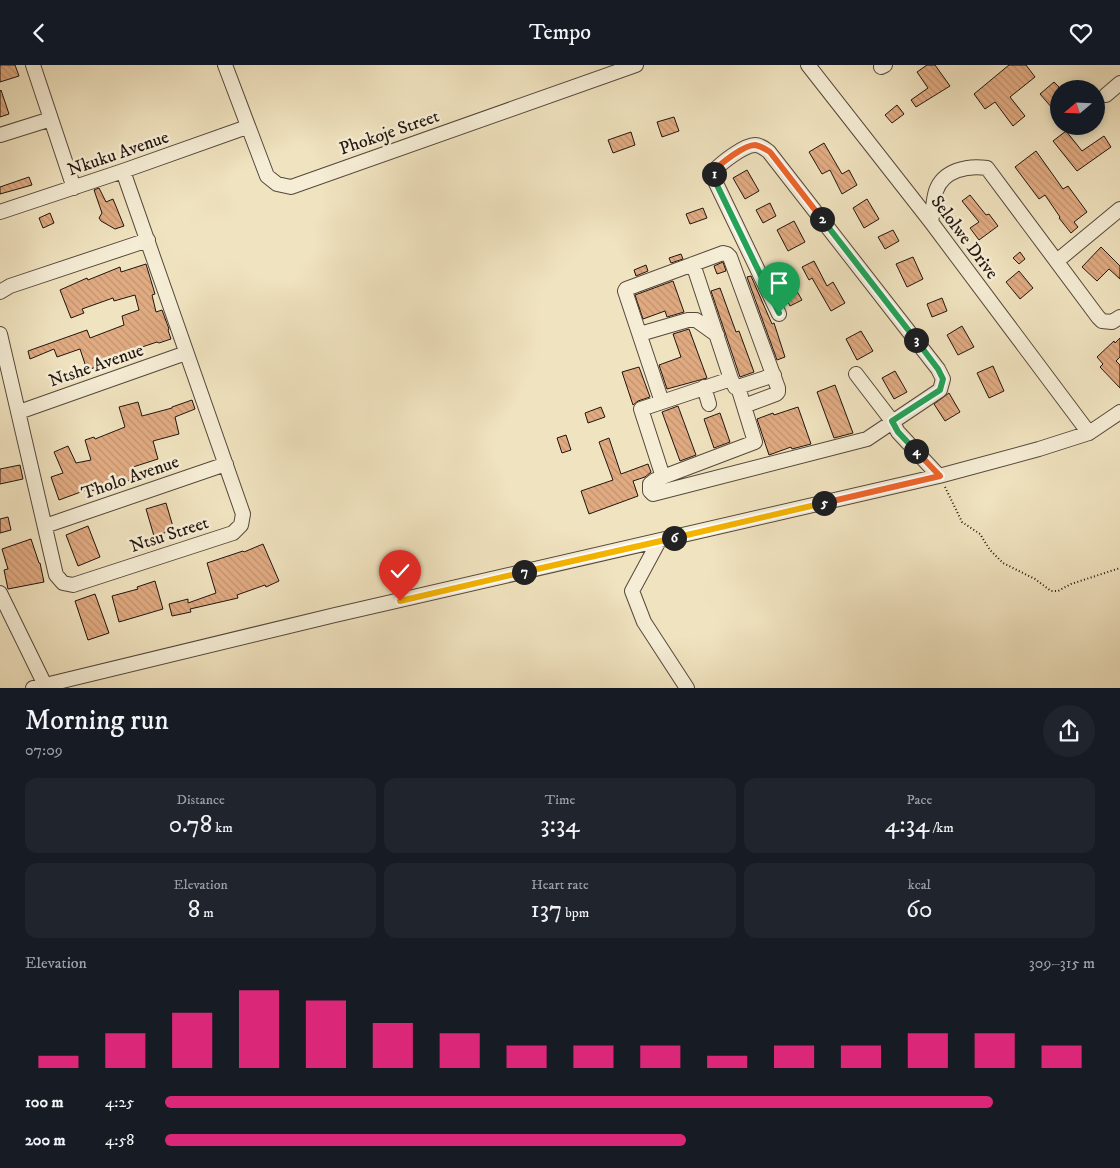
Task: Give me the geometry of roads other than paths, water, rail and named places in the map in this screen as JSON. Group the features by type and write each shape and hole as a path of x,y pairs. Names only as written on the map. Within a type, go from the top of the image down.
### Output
{"street":[{"path":"33,65 74,187"},
{"name":"Phokoje Street","path":"225,65 267,176 277,184 291,187 636,65"},
{"name":"Selolwe Drive","path":"808,65 931,223 1089,433"},
{"path":"1106,95 1120,83"},
{"path":"0,135 51,119"},
{"name":"Nkuku Avenue","path":"0,212 247,127"},
{"path":"756,442 655,480 650,484 650,491 653,494 866,439 940,390 943,379 938,369 770,152 762,147 748,146 719,165 714,171 714,179 779,313"},
{"path":"931,223 936,191 942,181 956,171 972,165 987,168 1102,321 1112,321 1120,317"},
{"name":"Ntsu Street","path":"0,335 56,575 63,583 73,585 232,533 241,525 243,514 123,171"},
{"path":"1057,261 1120,209"},
{"path":"0,292 10,286 148,240"},
{"path":"662,401 626,289 722,253 730,257 774,375 778,392 744,406"},
{"path":"693,264 763,465"},
{"path":"640,334 688,320 696,320 717,335"},
{"name":"Ntshe Avenue","path":"19,412 186,353"},
{"path":"856,374 892,421 898,432 940,476"},
{"path":"663,477 640,411 643,408 704,387 774,375"},
{"path":"704,387 710,404"},
{"path":"0,593 39,687 335,615 940,476 1039,449 1089,433 1120,413"},
{"path":"702,461 709,479"},
{"name":"Tholo Avenue","path":"46,526 226,464"},
{"path":"659,541 632,591 644,622 687,688"}]}
